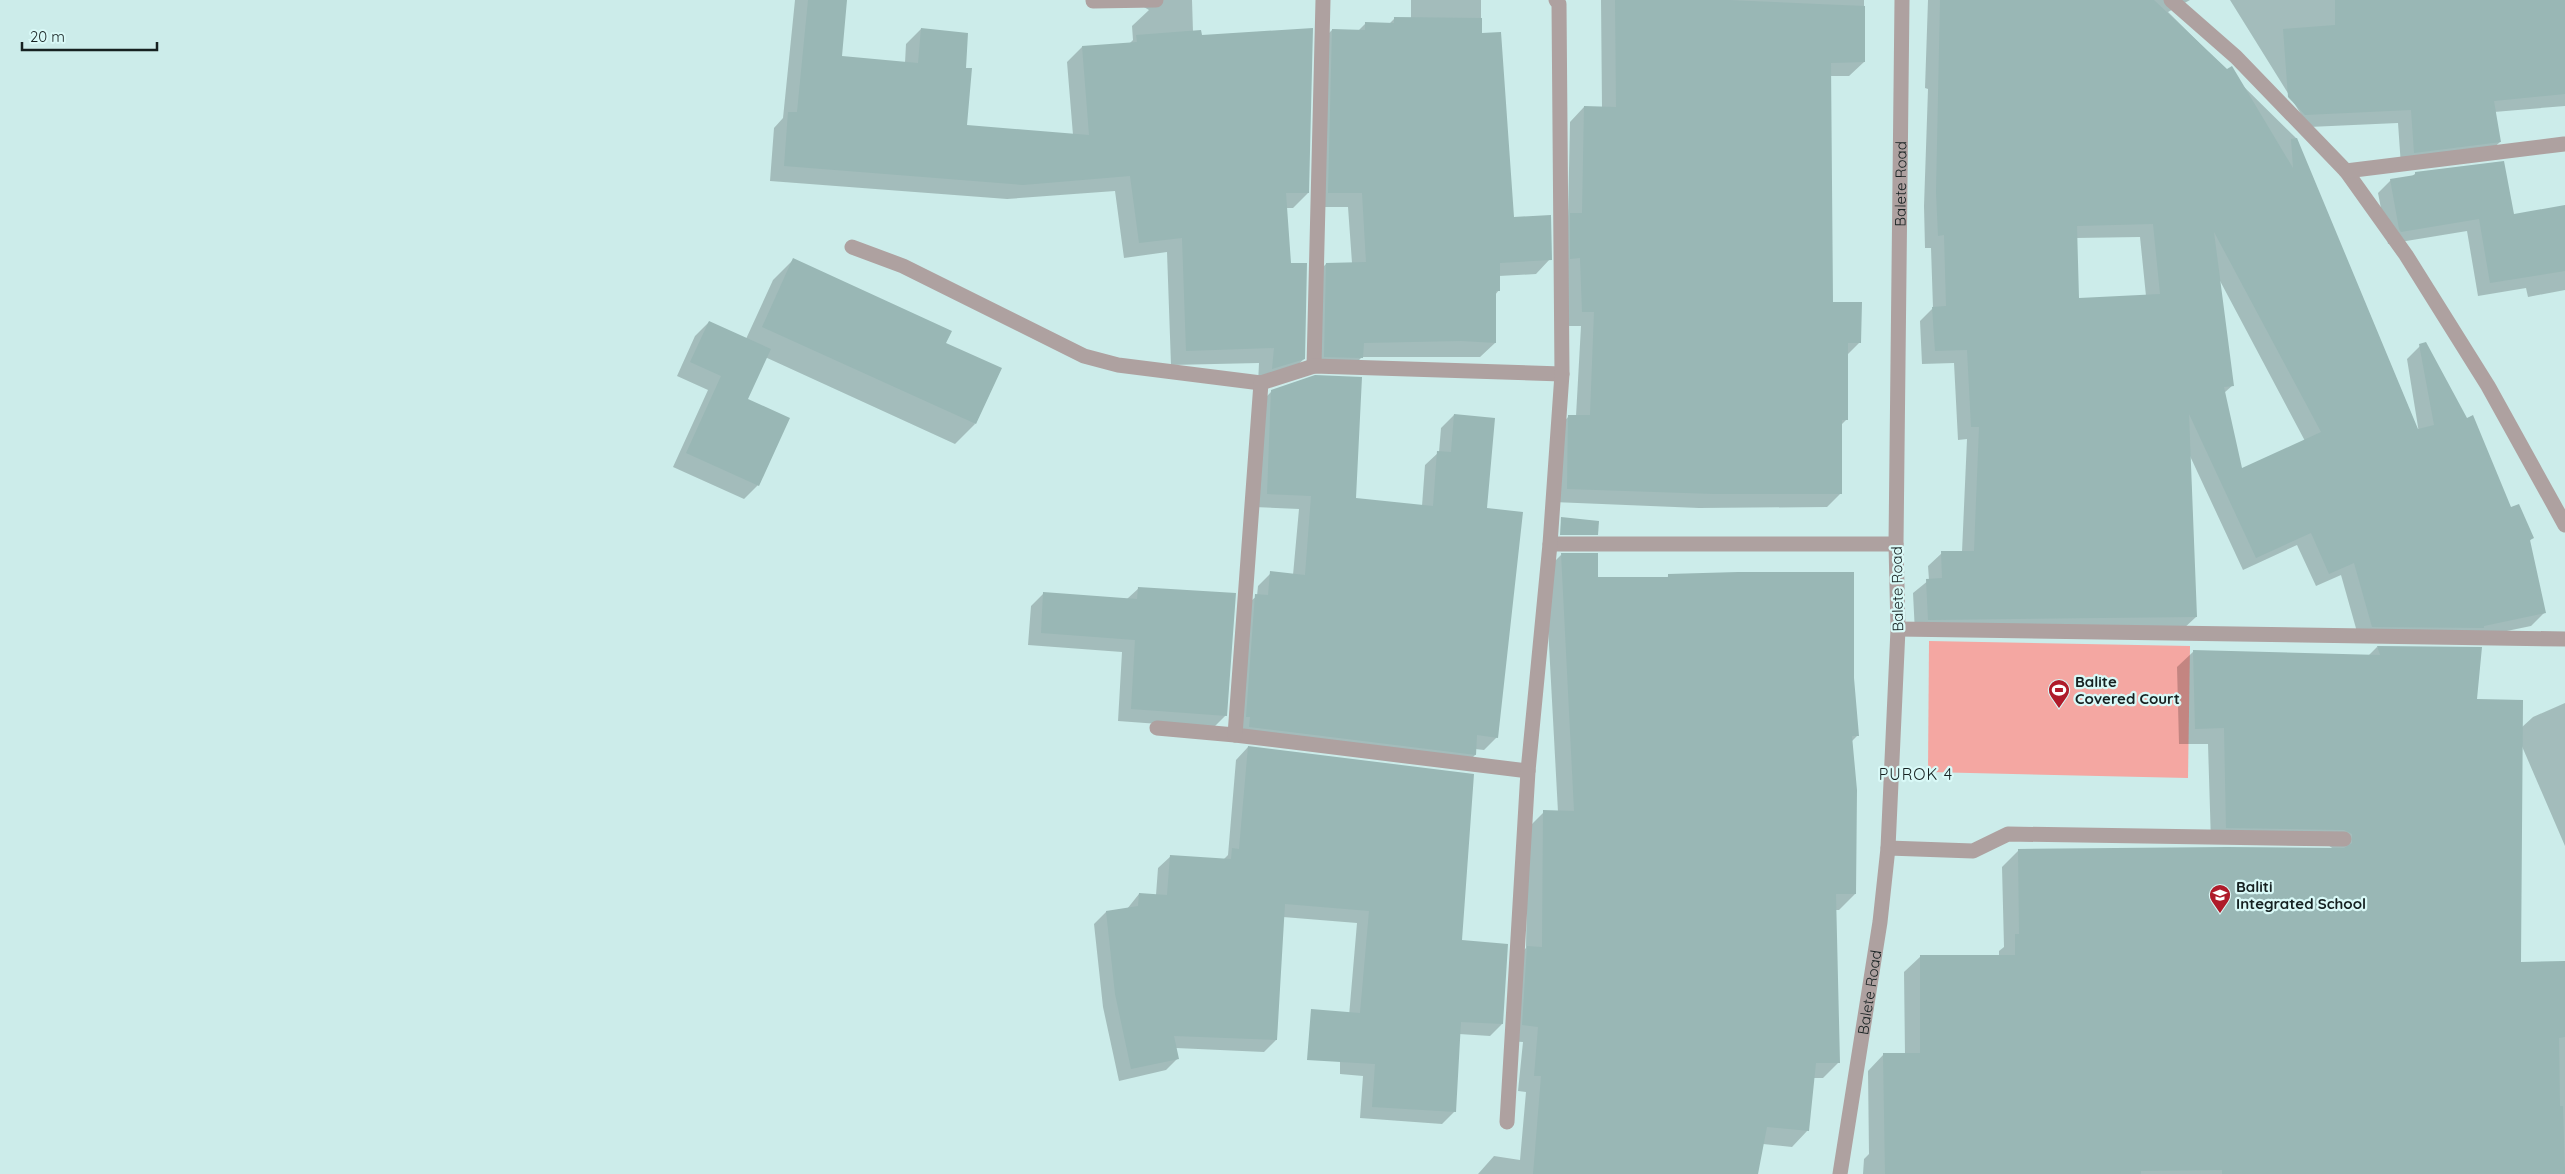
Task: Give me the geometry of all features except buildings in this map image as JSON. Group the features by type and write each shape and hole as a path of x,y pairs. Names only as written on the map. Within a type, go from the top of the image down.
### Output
{"street":[{"path":"1093,0 1156,0"},
{"path":"1314,366 1323,0"},
{"path":"1507,1122 1528,771 1550,544 1562,374 1558,4 1556,0"},
{"name":"Balete Road","path":"1840,1174 1880,922 1888,848 1898,629 1896,544 1902,0"},
{"path":"2171,0 2236,57 2346,171 2406,255 2488,386 2565,525"},
{"path":"2346,171 2564,144"},
{"path":"852,247 903,266 1084,356 1118,365 1261,384 1314,366 1562,374"},
{"path":"1235,735 1261,384"},
{"path":"1550,544 1896,544"},
{"path":"1898,629 2565,639"},
{"path":"1157,728 1235,735 1528,771"},
{"path":"1888,848 1973,851 2008,834 2344,839"}],"shaded area":[{"name":"Balite Covered Court","path":"1929,641 2190,646 2188,778 1928,772"}],"place":[{"name":"Balite Covered Court","path":"2059,709"},
{"name":"Baliti Integrated School","path":"2220,914"}],"district":[{"name":"PUROK 4","path":"1916,774"}]}
